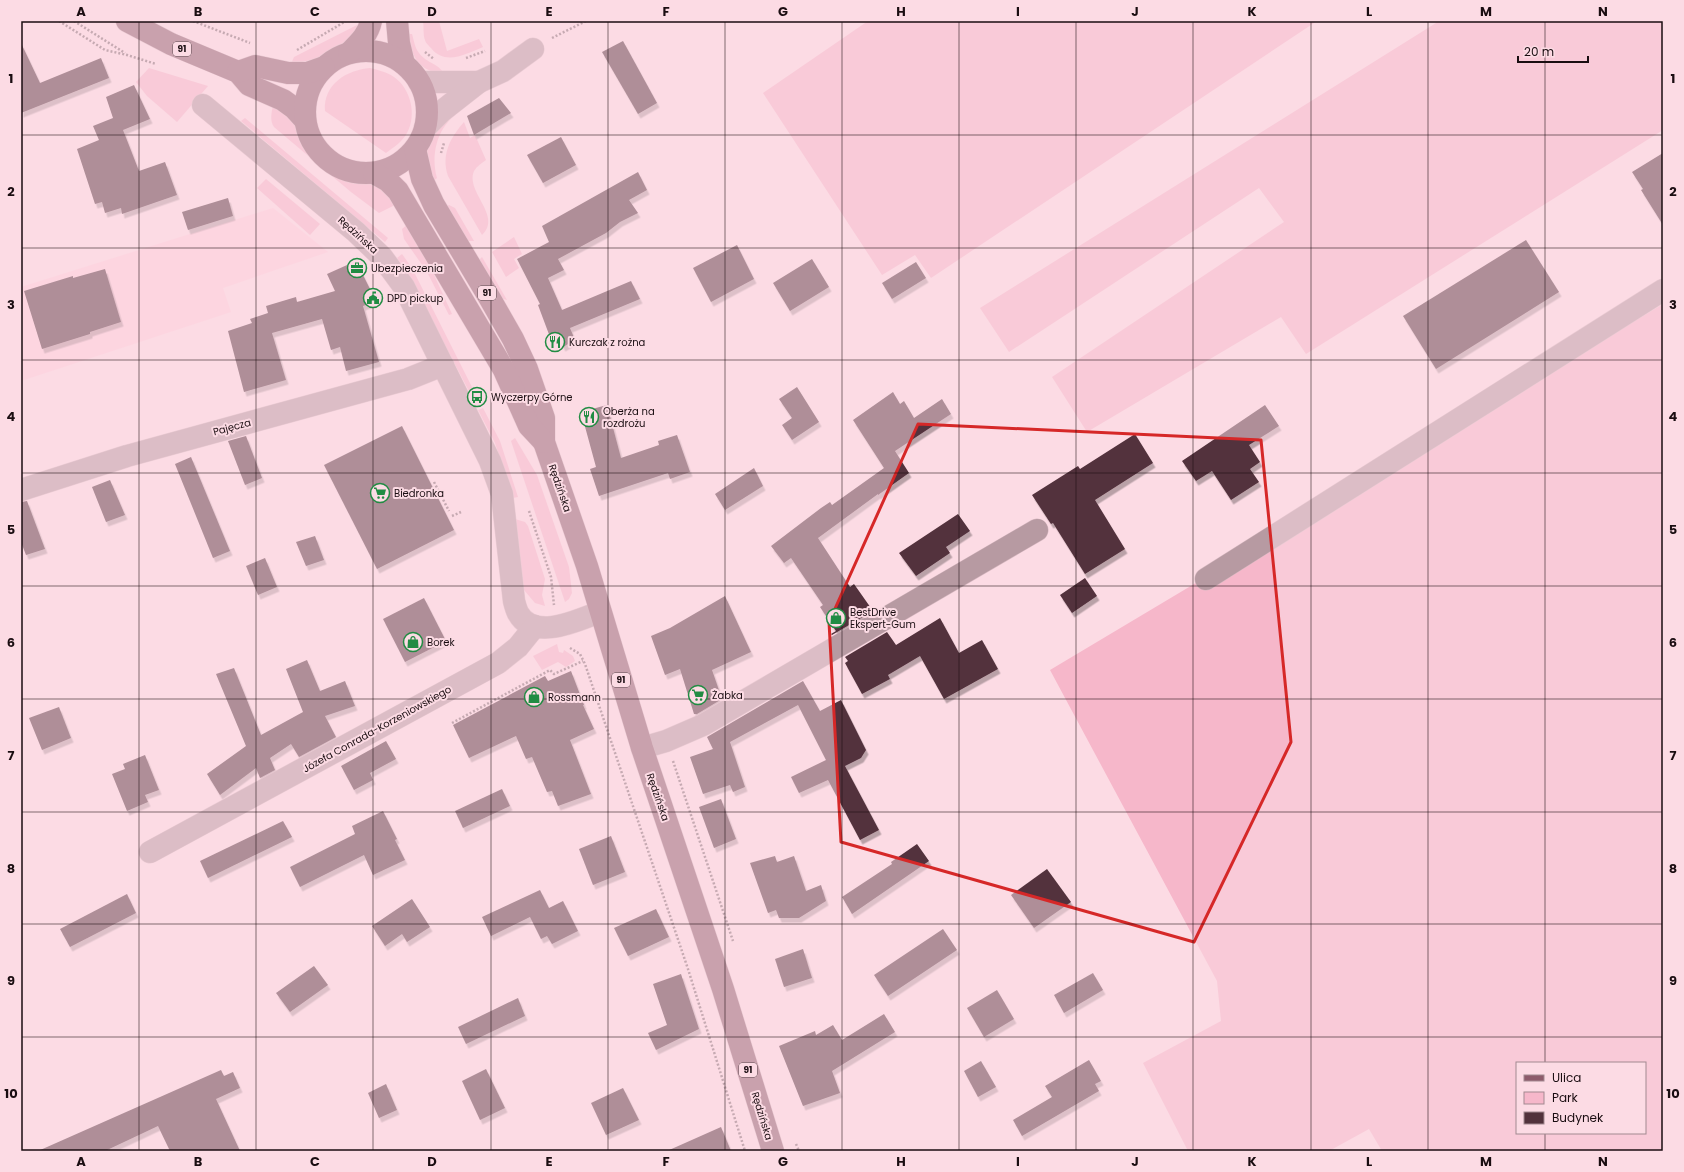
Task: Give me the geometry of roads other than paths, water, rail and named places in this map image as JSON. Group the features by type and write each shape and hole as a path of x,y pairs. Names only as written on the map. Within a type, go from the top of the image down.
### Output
{"main road":[{"name":"91","path":"127,21 171,44 238,72 249,85 283,100 294,108 305,120"},
{"path":"349,53 361,42 369,29 371,21"},
{"path":"397,21 399,43 404,64"},
{"name":"91","path":"364,51 378,52 392,56 404,64 413,72 419,82 425,97 427,112 425,128 421,139 414,149 397,165 374,173 360,173 347,170 334,164 315,146 308,133 305,120 307,97 316,76 332,61 349,53 364,51"},
{"name":"91","path":"238,72 256,66 288,73 307,73 324,67"},
{"name":"Rędzińska","path":"414,149 422,179 434,205 489,297 527,369 544,418 544,442 587,566 642,748 723,989 773,1151"},
{"name":"Rędzińska","path":"374,173 388,181 398,191 504,370 529,426 544,442"}],"street":[{"path":"425,128 442,111 479,82 502,71 533,49"},
{"path":"419,82 479,82"},
{"name":"Rędzińska","path":"203,105 356,232 379,254 404,287 490,461 502,494 514,601 518,613 524,620 535,626"},
{"path":"1206,579 1663,290"},
{"name":"Pajęcza","path":"21,490 127,456 408,379 443,365"},
{"path":"642,748 703,725 1037,530"},
{"path":"535,626 548,629 600,612"},
{"name":"Józefa Conrada-Korzeniowskiego","path":"150,852 498,663 518,647 535,626"}],"place":[{"name":"Ubezpieczenia","path":"357,268"},
{"name":"DPD pickup","path":"373,298"},
{"name":"Kurczak z rożna","path":"555,342"},
{"name":"Wyczerpy Górne","path":"477,397"},
{"name":"Oberża na rozdrożu","path":"589,417"},
{"name":"Biedronka","path":"380,493"},
{"name":"BestDrive Ekspert-Gum","path":"836,618"},
{"name":"Borek","path":"413,642"},
{"name":"Żabka","path":"698,695"},
{"name":"Rossmann","path":"534,697"}]}
